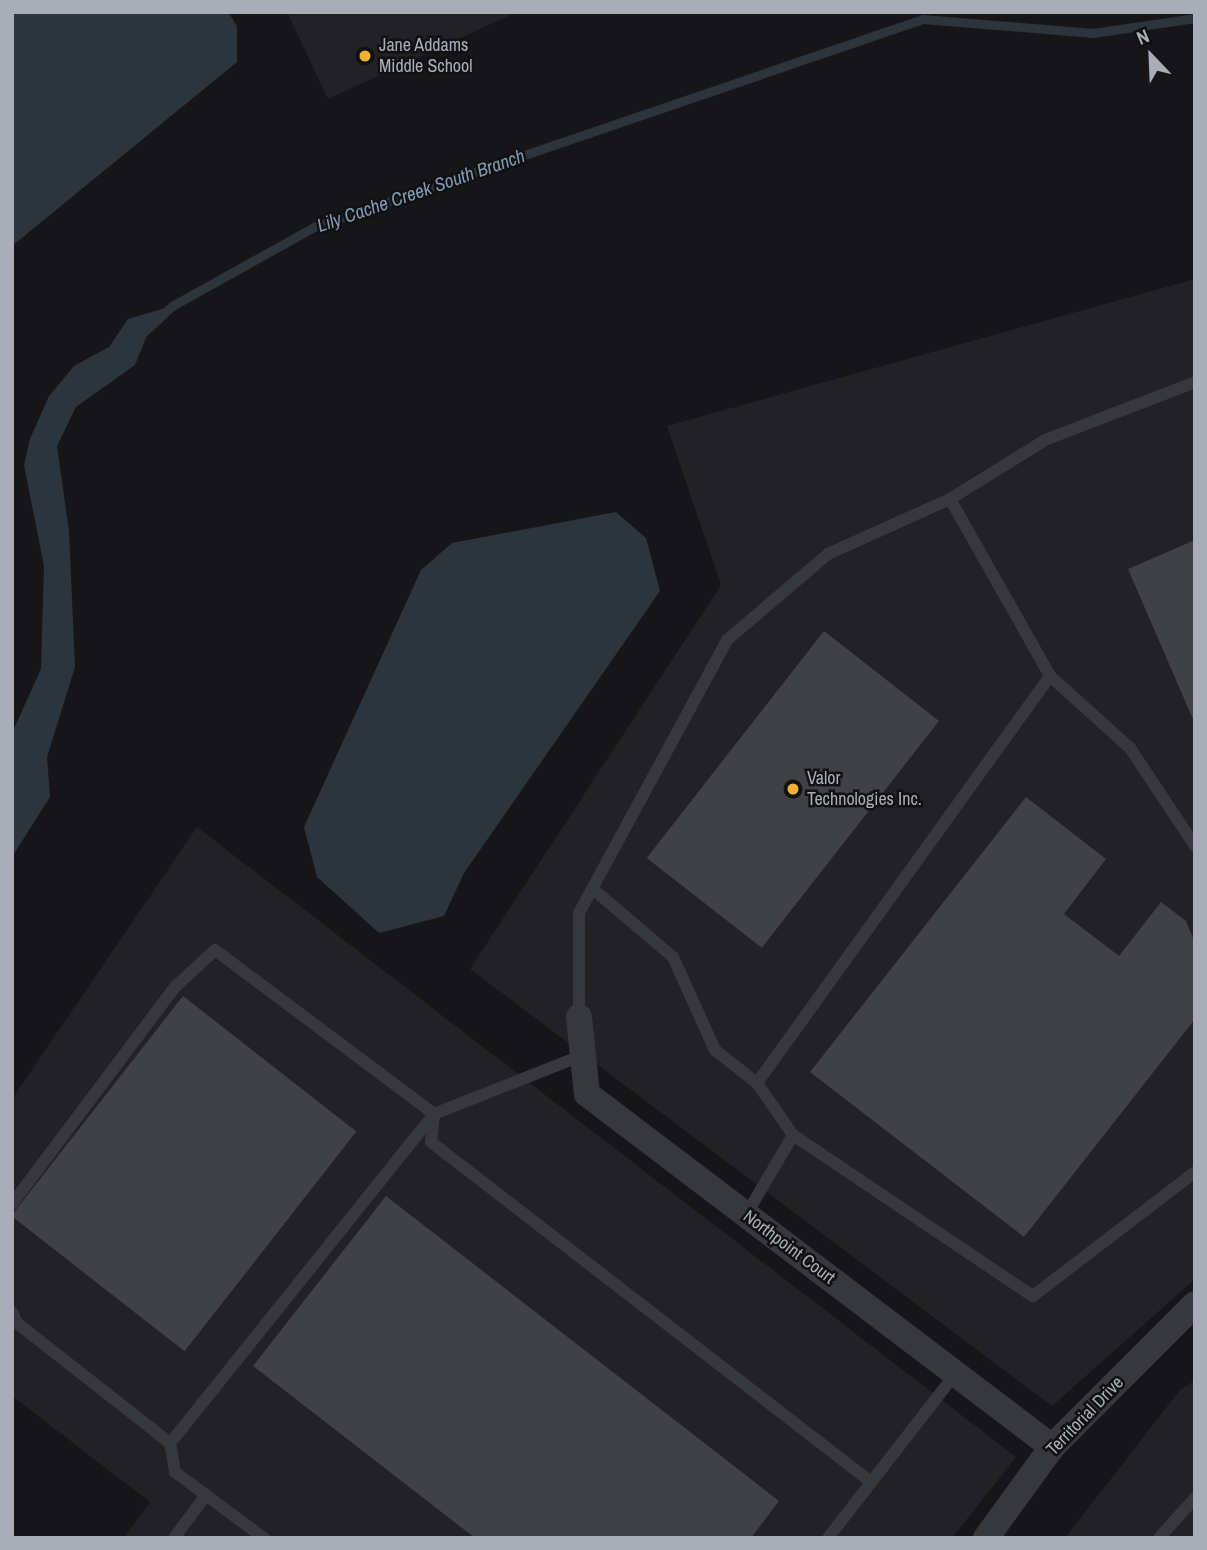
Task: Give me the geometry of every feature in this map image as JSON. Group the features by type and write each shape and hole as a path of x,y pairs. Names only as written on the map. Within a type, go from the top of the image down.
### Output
{"street":[{"name":"Northpoint Court","path":"579,1017 587,1094 1052,1447"},
{"name":"Territorial Drive","path":"986,1538 1052,1447 1195,1304"}],"lane":[{"path":"579,1017 579,913 727,640 828,554 950,499 1045,440 1195,383"},
{"path":"950,499 1050,676 1130,748 1195,846"},
{"path":"757,1083 1050,676"},
{"path":"593,889 673,957 715,1050 757,1083 793,1135 1033,1296 1195,1172"},
{"path":"12,1204 175,987 215,950 434,1114"},
{"path":"170,1443 434,1114 583,1055"},
{"path":"434,1114 431,1142 871,1482"},
{"path":"747,1215 793,1135"},
{"path":"12,1312 17,1323 170,1443 175,1472 264,1538"},
{"path":"828,1538 956,1374"},
{"path":"174,1538 206,1495"},
{"path":"1159,1538 1195,1498"}],"shaded area":[{"path":"12,12 228,12 237,26 237,62 12,246"},
{"name":"Jane Addams Middle School","path":"287,12 517,12 328,99"},
{"path":"1195,279 1195,1279 1052,1406 470,969 721,585 667,426"},
{"path":"172,306 151,325 135,365 76,407 57,446 69,531 75,667 47,757 50,797 12,857 12,733 41,669 44,566 24,465 30,439 49,396 74,366 109,347 128,319"},
{"path":"616,512 646,538 660,591 464,873 444,916 379,933 317,877 304,827 421,570 452,543"},
{"path":"197,827 1016,1457 952,1538 124,1538 150,1502 12,1396 12,1099"},
{"path":"1195,1380 1195,1538 1065,1538 1179,1391"}],"building":[{"path":"1195,540 1195,724 1128,569"},
{"name":"Valor Technologies Inc.","path":"824,631 939,721 762,948 647,858"},
{"path":"1026,797 1106,859 1064,914 1119,956 1161,902 1186,921 1195,943 1195,1019 1024,1237 810,1072"},
{"path":"183,996 356,1131 185,1351 12,1216"},
{"path":"386,1196 779,1501 751,1538 475,1538 253,1366"}],"waterway":[{"name":"Lily Cache Creek South Branch","path":"144,332 172,306 316,226 923,19 1093,33 1195,18"}],"place":[{"name":"Jane Addams Middle School","path":"365,56"},
{"name":"Valor Technologies Inc.","path":"793,789"}]}
